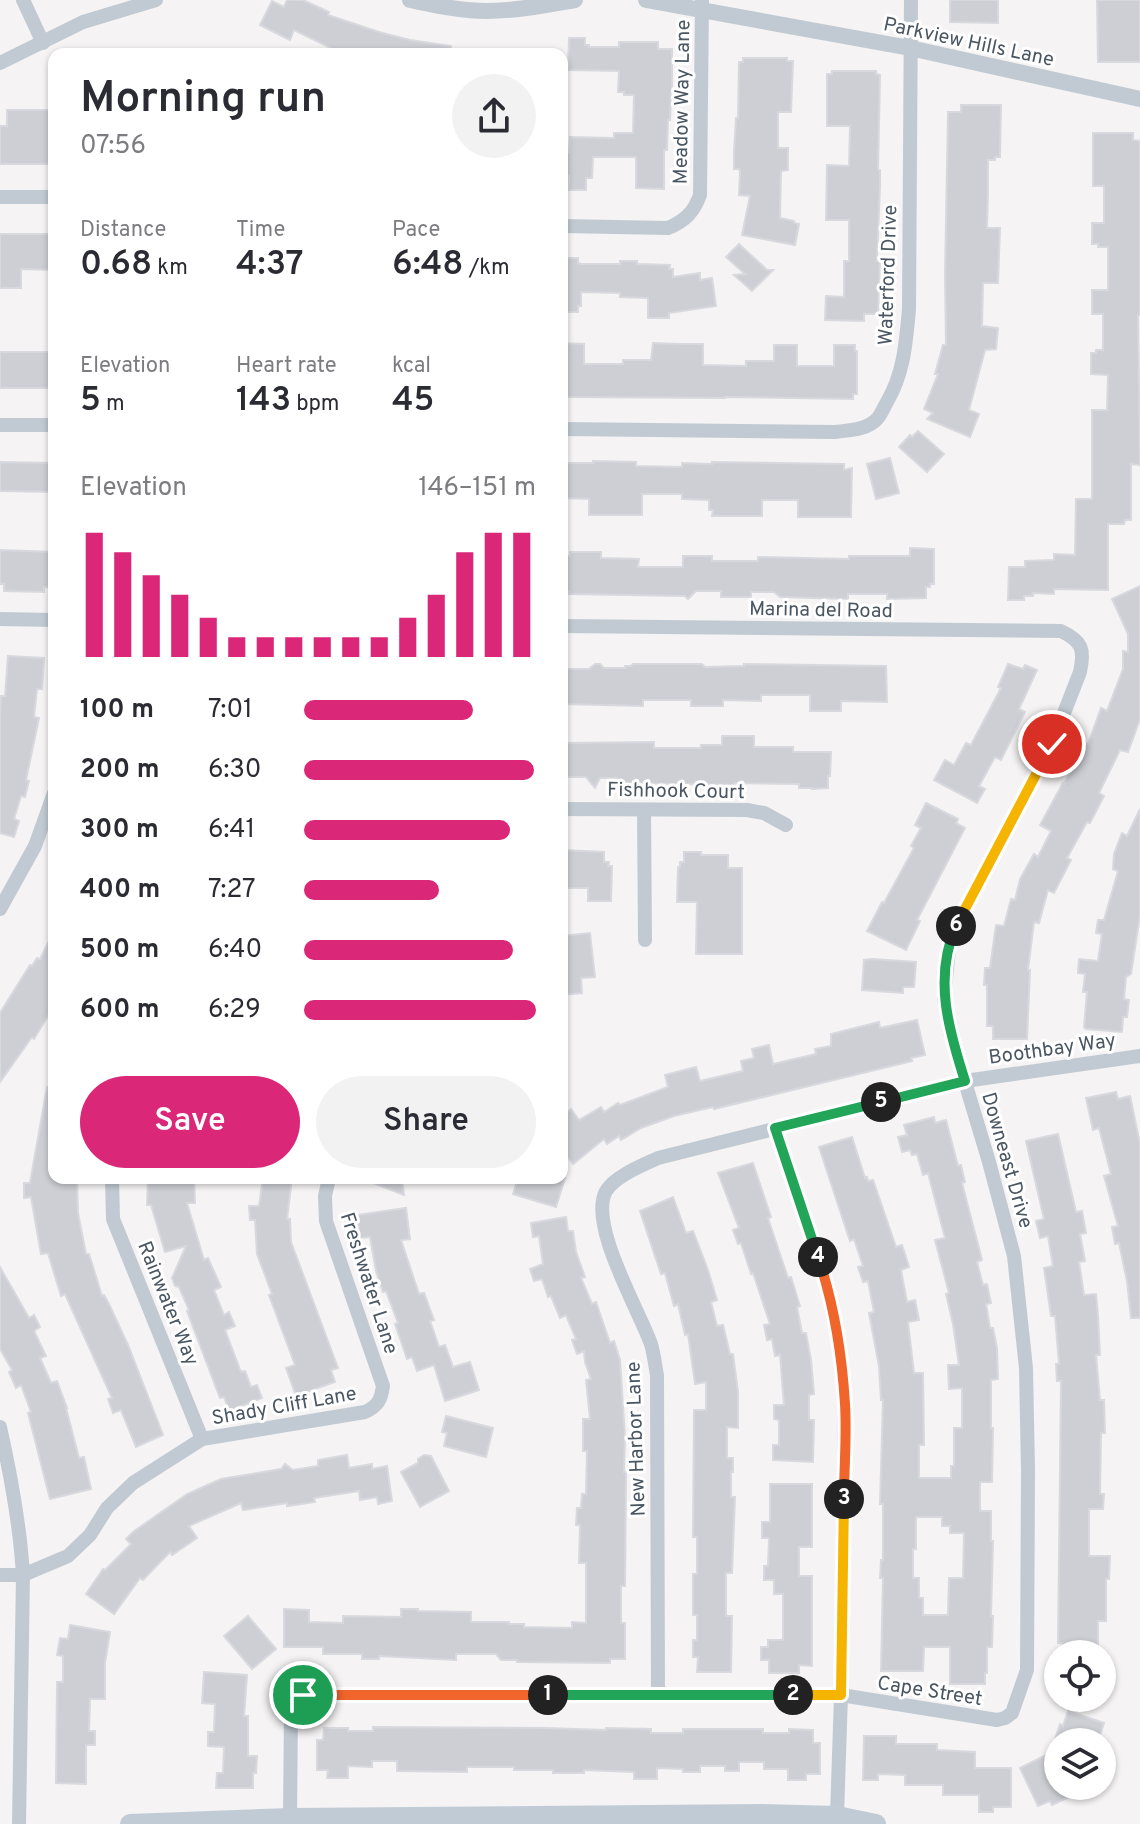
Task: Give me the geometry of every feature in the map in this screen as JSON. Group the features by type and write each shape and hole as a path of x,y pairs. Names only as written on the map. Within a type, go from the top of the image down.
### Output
{"main road":[{"path":"130,1824 290,1818 762,1814 837,1816 876,1824"}],"street":[{"path":"23,0 43,43"},
{"path":"0,63 83,22 156,0"},
{"path":"410,0 486,11 575,0"},
{"name":"Parkview Hills Lane","path":"646,0 702,5 1140,99"},
{"name":"Waterford Drive","path":"568,429 835,432 861,428 877,420 892,394 905,352 909,309 911,0"},
{"name":"Meadow Way Lane","path":"568,226 668,228 680,223 695,207 700,195 702,5"},
{"path":"0,197 48,197"},
{"path":"0,425 48,425"},
{"path":"0,619 48,620"},
{"name":"Marina del Road","path":"568,626 1061,631 1077,641"},
{"name":"Downeast Drive","path":"1005,1718 1012,1713 1027,1670 1026,1368 1014,1256 950,1032 944,999 946,966 950,939 1052,744 1080,672 1082,650 1077,641"},
{"name":"Fishhook Court","path":"568,809 747,810 764,813 786,825"},
{"path":"0,909 35,846 48,810"},
{"path":"644,810 645,940"},
{"name":"Boothbay Way","path":"606,1191 634,1169 658,1158 775,1128 965,1081 1140,1056"},
{"path":"775,1128 825,1278 839,1345 845,1406 837,1816"},
{"name":"Rainwater Way","path":"112,1184 113,1219 202,1439"},
{"name":"Freshwater Lane","path":"328,1184 326,1221 383,1386 381,1400"},
{"name":"New Harbor Lane","path":"606,1191 603,1225 651,1346 657,1375 658,1695"},
{"name":"Shady Cliff Lane","path":"0,1575 23,1575 68,1556 90,1535 107,1508 133,1483 202,1439 365,1412 381,1400"},
{"path":"0,1427 19,1525 23,1575 19,1824"},
{"name":"Cape Street","path":"290,1818 291,1710 303,1695 841,1695 986,1720 1005,1718"}],"building":[{"path":"287,0 303,0 329,12 328,15 379,32 451,48 331,48 294,30 290,40 260,25 272,1 284,7"},
{"path":"950,0 998,0 998,23 950,22"},
{"path":"1097,0 1140,0 1140,62 1098,62"},
{"path":"569,38 585,38 585,45 589,47 619,47 619,42 658,42 658,49 672,49 672,93 667,150 664,150 664,189 636,188 636,157 593,157 592,178 586,178 586,190 569,190 570,137 614,138 614,133 633,133 634,95 618,92 619,71 568,70"},
{"path":"743,58 787,58 787,61 793,61 791,112 778,112 778,148 788,148 788,170 781,171 780,218 799,224 795,245 742,235 750,196 739,195 740,172 734,169 734,153 739,62 743,62"},
{"path":"832,71 876,71 880,75 878,314 864,314 864,321 825,320 826,296 844,297 844,261 849,261 849,220 826,220 827,165 849,166 850,126 827,126 827,74 832,74"},
{"path":"961,105 1001,105 1000,157 988,160 987,228 1000,228 998,283 983,283 982,326 998,328 996,349 985,350 969,410 979,414 970,437 927,419 933,413 924,409 938,374 935,374 943,345 946,345 948,112 961,112"},
{"path":"7,110 48,110 48,164 0,164 0,126 7,126"},
{"path":"1093,133 1133,133 1133,140 1140,141 1140,465 1131,464 1131,520 1125,520 1124,524 1108,524 1108,590 1054,589 1054,594 1033,593 1033,596 1024,596 1024,600 1008,600 1009,567 1025,567 1025,561 1054,560 1054,554 1075,555 1076,499 1092,499 1092,410 1107,410 1108,375 1091,374 1091,353 1103,350 1103,314 1092,314 1092,290 1108,290 1108,247 1092,244 1092,223 1104,223 1104,186 1093,186"},
{"path":"0,234 48,234 48,270 21,269 21,288 0,288"},
{"path":"739,244 767,270 773,270 752,291 734,275 745,274 726,257"},
{"path":"568,258 578,258 581,264 637,261 637,264 670,265 673,277 700,273 700,280 712,278 716,306 669,313 669,318 648,318 648,298 620,297 620,293 581,292 578,312 568,312"},
{"path":"568,343 584,344 584,364 651,360 653,343 703,344 703,365 746,366 746,361 774,361 774,345 797,345 797,366 834,366 834,345 855,345 857,394 853,394 853,399 568,397"},
{"path":"0,352 48,352 48,388 0,388"},
{"path":"918,431 944,454 927,472 899,447"},
{"path":"890,458 899,493 876,499 867,464"},
{"path":"0,462 48,463 48,492 0,491"},
{"path":"636,462 636,466 682,467 682,463 712,462 844,464 844,470 852,468 851,517 798,517 798,500 762,500 762,516 712,516 709,500 682,499 682,494 642,494 642,515 589,515 589,499 568,498 568,463"},
{"path":"910,548 934,549 934,584 926,587 926,598 887,599 887,594 848,594 848,599 780,597 774,592 751,592 751,597 721,597 721,591 696,591 688,599 685,596 569,594 568,591 570,552 601,552 601,558 639,559 638,567 683,567 683,556 712,556 712,561 758,561 758,557 849,559 849,556 910,556"},
{"path":"0,550 48,552 48,587 44,587 44,592 4,591 4,584 0,584"},
{"path":"1140,586 1140,719 1128,752 1120,750 1099,793 1104,796 1067,858 1071,860 1054,893 1048,890 1039,923 1034,922 1028,970 1027,1039 993,1039 993,1026 987,1026 987,985 984,985 985,968 990,968 996,925 1004,926 1020,879 1034,854 1038,857 1051,831 1040,825 1085,743 1088,744 1101,708 1107,711 1123,669 1123,651 1128,652 1128,634 1112,599"},
{"path":"8,656 44,658 42,689 37,689 34,717 39,718 26,780 29,781 14,819 19,821 14,837 0,833 0,714 1,696 5,696"},
{"path":"595,664 604,668 625,668 633,664 702,664 705,667 744,664 886,666 887,702 841,701 841,711 810,711 810,695 761,695 761,701 723,700 723,706 691,706 691,700 643,700 643,706 568,704 568,669 589,669"},
{"path":"1008,664 1023,669 1025,665 1037,670 1019,709 1025,712 1001,760 995,757 979,786 985,789 977,803 934,780 945,760 954,765 966,743 971,745 1001,688 998,687"},
{"path":"722,736 754,736 754,747 793,747 793,752 831,752 828,788 799,788 799,784 628,783 617,778 600,778 595,788 586,777 568,777 568,743 654,742 654,748 722,745"},
{"path":"926,803 958,819 956,823 965,828 917,920 920,921 906,950 867,931 914,848 911,846 921,828 915,825"},
{"path":"1140,809 1140,915 1131,974 1126,977 1124,999 1129,1000 1127,1017 1123,1017 1122,1032 1086,1029 1087,992 1083,992 1085,974 1078,973 1079,959 1098,961 1102,934 1096,933 1098,920 1104,920 1118,871 1113,869 1114,854 1122,833 1127,836"},
{"path":"568,850 604,852 604,862 612,866 611,901 588,901 588,888 568,888"},
{"path":"684,852 728,855 728,868 742,868 742,954 696,954 697,902 677,902 678,867 680,862 684,862"},
{"path":"590,933 595,977 581,978 582,993 568,994 568,935"},
{"path":"48,943 48,1016 0,1082 0,1013 30,965 37,958 40,959"},
{"path":"864,960 916,962 914,987 903,987 903,993 862,990"},
{"path":"917,1020 925,1055 911,1058 912,1061 674,1116 641,1128 621,1140 619,1136 607,1144 604,1139 573,1164 568,1157 568,1112 571,1109 579,1120 601,1107 604,1112 618,1103 620,1105 668,1087 665,1075 696,1067 700,1081 743,1071 741,1061 754,1058 752,1049 769,1045 773,1064 816,1054 815,1049 831,1046 831,1034 879,1022 880,1028"},
{"path":"48,1087 48,1184 77,1184 78,1213 86,1254 89,1254 102,1296 109,1304 128,1345 163,1435 136,1447 121,1410 113,1413 108,1399 112,1398 65,1294 61,1296 48,1253 41,1254 31,1197 24,1198 24,1183 30,1183"},
{"path":"1116,1092 1118,1099 1130,1096 1140,1144 1140,1318 1131,1318 1127,1281 1119,1243 1115,1244 1112,1227 1118,1226 1104,1176 1111,1174 1099,1128 1093,1130 1086,1098"},
{"path":"934,1117 935,1123 946,1120 958,1166 961,1165 965,1182 962,1183 982,1260 977,1262 991,1303 986,1304 997,1348 998,1379 991,1380 992,1482 980,1482 980,1511 991,1511 993,1541 992,1647 987,1647 985,1684 950,1684 950,1647 924,1647 923,1671 881,1671 883,1400 869,1313 874,1312 868,1281 863,1282 858,1267 863,1266 854,1239 850,1241 819,1147 852,1137 865,1178 873,1180 896,1247 902,1245 909,1267 901,1270 907,1302 915,1300 919,1320 908,1322 914,1373 923,1373 924,1445 919,1445 919,1478 951,1478 954,1428 962,1428 962,1388 949,1389 948,1365 959,1365 946,1294 949,1293 935,1240 945,1238 928,1173 923,1175 917,1154 912,1155 910,1150 902,1152 898,1137 907,1135 904,1125","holes":["916,1517 942,1517 942,1526 950,1526 950,1533 964,1533 963,1578 949,1578 948,1615 923,1615 919,1578 913,1578"]},
{"path":"1058,1134 1076,1212 1082,1211 1086,1233 1080,1234 1085,1261 1079,1262 1084,1295 1096,1294 1100,1355 1096,1355 1100,1400 1104,1400 1105,1433 1101,1433 1100,1494 1104,1494 1103,1509 1089,1509 1089,1556 1110,1556 1109,1579 1106,1579 1106,1621 1098,1621 1098,1640 1058,1640 1061,1381 1057,1381 1056,1364 1059,1364 1055,1316 1051,1316 1044,1268 1053,1266 1048,1236 1040,1238 1036,1221 1044,1219 1026,1141"},
{"path":"753,1163 771,1217 768,1218 800,1306 797,1307 802,1333 806,1333 814,1394 809,1395 809,1420 814,1420 813,1462 773,1460 773,1445 779,1445 779,1420 774,1419 774,1405 784,1405 780,1355 775,1356 772,1339 767,1340 764,1325 770,1324 753,1273 733,1230 739,1228 718,1173"},
{"path":"148,1184 194,1184 195,1203 187,1203 204,1260 208,1258 221,1287 214,1290 224,1315 229,1312 235,1326 225,1330 241,1372 245,1371 251,1387 257,1385 262,1398 229,1411 224,1397 220,1398 189,1310 172,1278 186,1246 165,1252 151,1205 147,1205"},
{"path":"262,1184 291,1184 287,1219 290,1219 291,1242 338,1368 331,1370 335,1382 296,1396 286,1368 295,1365 257,1254 255,1220 250,1220 249,1206 259,1206"},
{"path":"376,1184 403,1184 404,1195"},
{"path":"516,1184 563,1184 556,1207 513,1194"},
{"path":"673,1197 686,1233 693,1231 708,1270 717,1300 711,1302 717,1326 723,1325 730,1354 733,1354 738,1392 738,1428 727,1427 727,1458 733,1458 731,1497 735,1497 732,1573 726,1573 726,1616 732,1616 731,1672 697,1672 698,1657 693,1657 693,1640 697,1640 697,1615 693,1615 693,1574 697,1574 697,1537 693,1537 694,1410 706,1410 706,1382 695,1384 688,1334 685,1335 678,1304 674,1306 665,1273 661,1274 640,1211"},
{"path":"406,1208 410,1239 401,1240 419,1294 424,1293 434,1320 430,1321 439,1347 445,1345 453,1367 470,1362 479,1390 445,1401 434,1365 417,1371 412,1357 407,1359 395,1324 398,1323 376,1271 370,1237 360,1238 357,1215"},
{"path":"566,1217 568,1231 573,1231 585,1277 581,1278 592,1304 596,1302 610,1343 614,1341 620,1360 626,1472 625,1586 621,1586 625,1659 610,1659 610,1663 517,1662 501,1660 496,1654 456,1654 456,1660 379,1656 379,1659 362,1659 362,1654 323,1654 323,1647 284,1647 284,1609 309,1610 309,1622 343,1623 343,1616 401,1617 401,1609 418,1609 471,1612 471,1622 509,1622 524,1624 524,1627 572,1628 572,1622 586,1623 586,1563 579,1563 580,1525 576,1525 577,1508 581,1508 582,1494 586,1494 587,1451 583,1451 583,1419 590,1419 586,1380 591,1379 584,1351 577,1354 572,1340 576,1339 566,1315 560,1318 542,1279 534,1281 530,1269 543,1264 539,1236 533,1237 531,1223"},
{"path":"0,1267 29,1318 34,1315 40,1327 34,1331 46,1356 40,1358 51,1383 57,1381 79,1458 84,1457 91,1489 50,1499 28,1413 31,1412 21,1385 16,1388 9,1372 12,1370 0,1349"},
{"path":"446,1416 493,1428 486,1457 444,1446 447,1433 442,1432"},
{"path":"347,1455 349,1468 372,1464 372,1469 387,1466 392,1501 378,1504 377,1497 360,1500 359,1491 287,1506 287,1503 243,1510 241,1503 189,1526 197,1538 172,1555 170,1552 143,1580 140,1578 114,1614 86,1594 103,1569 131,1544 126,1539 133,1532 187,1494 221,1479 281,1469 285,1464 293,1470 318,1466 318,1460"},
{"path":"424,1455 431,1456 449,1491 420,1507 401,1472 418,1463"},
{"path":"770,1484 812,1484 812,1547 799,1547 799,1576 812,1576 812,1666 799,1665 799,1673 769,1673 769,1660 761,1660 761,1647 768,1647 768,1640 783,1640 783,1594 774,1594 774,1580 764,1580 769,1538 762,1538 762,1522 770,1522"},
{"path":"248,1616 276,1649 252,1669 224,1636"},
{"path":"70,1625 110,1632 105,1663 105,1699 90,1699 89,1731 95,1731 95,1745 86,1745 86,1784 56,1783 57,1682 63,1682 63,1656 57,1655 60,1638 68,1639"},
{"path":"204,1672 247,1675 244,1716 248,1716 248,1756 257,1756 253,1788 216,1788 217,1773 223,1773 224,1747 208,1746 208,1732 214,1732 215,1704 202,1703"},
{"path":"1068,1712 1104,1723 1102,1728 1059,1728 1060,1724 1063,1726"},
{"path":"373,1727 606,1728 651,1729 651,1733 683,1733 683,1729 763,1729 763,1733 789,1733 789,1729 813,1730 813,1743 820,1743 820,1774 806,1774 806,1780 788,1780 788,1769 764,1769 764,1762 739,1762 739,1771 725,1771 725,1766 700,1766 700,1772 657,1768 657,1779 634,1779 634,1772 584,1770 584,1773 553,1773 553,1770 514,1770 514,1767 467,1767 467,1772 397,1771 397,1761 372,1761 372,1767 348,1766 348,1778 327,1778 328,1770 317,1770 317,1740 323,1740 324,1728 373,1731"},
{"path":"864,1736 896,1736 896,1744 937,1744 937,1750 975,1752 975,1768 1011,1768 1011,1807 993,1807 993,1812 979,1812 979,1795 943,1795 943,1785 905,1785 905,1775 878,1774 878,1780 863,1780"},
{"path":"1044,1756 1044,1800 1063,1800 1038,1806 1020,1768"}],"route":[{"path":"303,1695 841,1695 845,1406 839,1345 825,1278 775,1128 965,1081 944,999 950,939 1052,744"}]}
